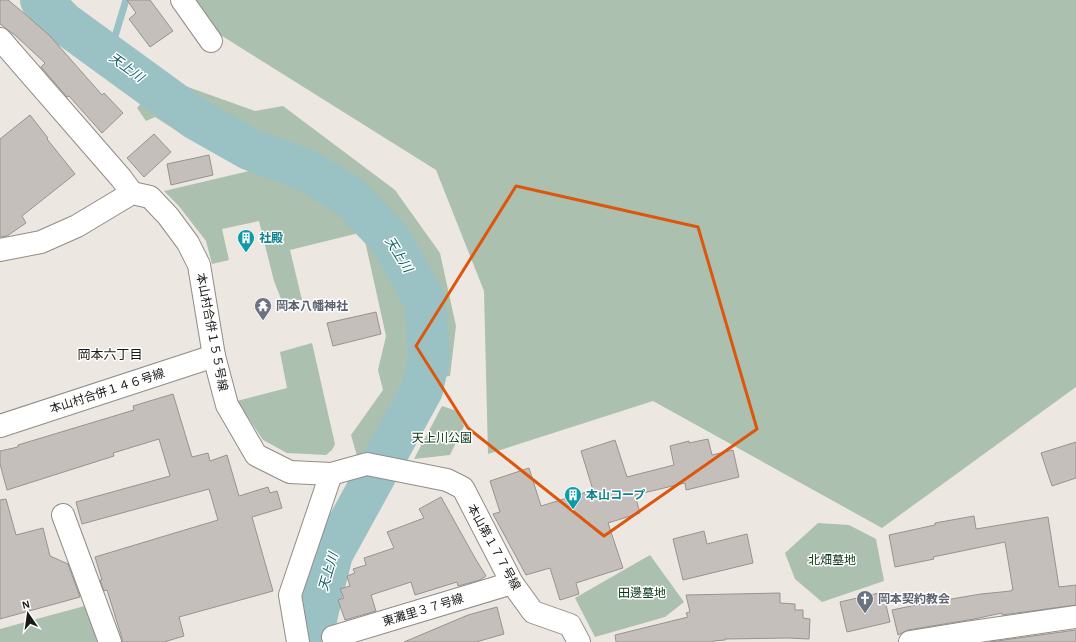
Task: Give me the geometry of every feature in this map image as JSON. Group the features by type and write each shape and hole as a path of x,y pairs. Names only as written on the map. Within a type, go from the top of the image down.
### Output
{"street":[{"path":"182,0 211,41"},
{"path":"0,39 121,178 132,193 77,226 41,242 0,250"},
{"name":"本山村合併１５５号線","path":"132,193 150,197 168,216 188,243 199,265 214,356 227,405 256,455 290,472 331,474"},
{"name":"本山村合併１４６号線","path":"0,426 214,356"},
{"name":"本山第１７７号線","path":"331,474 367,464 447,480 463,488 512,583 533,612 570,625 579,642"},
{"path":"298,642 290,595 331,474"},
{"path":"63,515 110,642"},
{"name":"東灘里３７号線","path":"334,637 512,583"},
{"path":"910,642 1076,617"}],"highlighted area":[{"path":"516,186 698,227 757,429 604,536 468,428 416,346"}],"green space":[{"path":"194,0 1076,0 1076,387 882,528 653,401 488,454 484,291 436,170 219,34"},
{"path":"163,78 255,111 283,106 395,190 440,253 456,326 450,376 443,377 438,311 427,268 411,258 405,280 413,339 404,401 382,448 357,456 351,435 383,390 378,370 386,336 363,232 290,250 302,300 281,299 274,281 259,221 222,229 229,260 212,264 206,241 178,205 164,191 249,171 199,131 177,131 155,117 146,121 137,108"},
{"path":"312,343 335,444 332,450 326,455 287,453 263,440 237,401 287,388 280,352"},
{"name":"天上川公園","path":"442,406 457,411 464,426 450,455 414,459"},
{"name":"北畑墓地","path":"818,523 849,525 876,539 884,581 822,602 795,579 785,553"},
{"name":"田邊墓地","path":"650,555 684,602 665,617 595,637 575,598"},
{"path":"88,605 100,642 0,642 0,629"}],"building":[{"path":"0,0 8,0 50,36 102,95 104,93 123,113 102,133 69,96 67,97 41,67 45,63 16,36 0,24"},
{"path":"127,0 150,0 173,31 150,47 129,19 136,13"},
{"path":"30,115 75,174 22,216 26,223 7,236 0,237 0,139"},
{"path":"154,134 171,152 144,177 127,158"},
{"path":"209,155 213,175 171,185 167,164"},
{"path":"376,312 381,334 333,346 327,323"},
{"path":"173,394 192,457 208,453 210,461 227,455 239,496 268,487 270,493 277,491 282,508 252,517 273,591 179,617 184,636 164,642 122,642 107,590 104,591 100,580 102,580 95,557 218,520 209,489 82,524 76,502 170,476 159,439 113,453 114,456 7,490 0,464 0,451 18,447 18,445 134,410 133,406"},
{"path":"708,439 712,455 733,450 739,477 686,490 685,483 635,495 640,513 608,523 623,568 576,583 579,594 560,600 550,568 526,575 493,514 500,512 490,481 529,468 541,506 593,490 581,451 615,440 627,477 674,465 670,446 689,441 689,443"},
{"path":"1076,442 1076,478 1052,486 1041,453"},
{"path":"441,497 486,576 480,580 458,586 457,582 415,595 411,582 371,595 376,611 345,620 338,600 344,598 340,589 350,586 347,576 355,573 353,569 366,565 364,558 394,548 387,532 424,518 419,509"},
{"path":"6,499 16,535 43,528 50,556 68,564 80,597 0,619 0,500"},
{"path":"974,516 976,529 1048,517 1059,587 1076,585 1076,605 1002,615 1002,613 908,630 898,635 892,610 981,594 1013,590 1005,542 933,557 934,559 895,567 889,535 935,525 935,523"},
{"path":"704,531 707,544 747,534 753,563 683,580 673,539"},
{"name":"岡本契約教会","path":"883,592 890,622 847,632 840,602"},
{"path":"780,593 780,603 795,604 795,610 803,610 803,618 810,619 809,639 725,639 713,642 616,642 615,635 688,617 686,613 690,612 686,595"},
{"path":"497,607 504,634 476,642 404,642 468,615"},
{"path":"1076,630 1076,642 990,642"}],"waterway":[{"name":"天上川","path":"41,0 64,23 196,119 249,149 306,170 350,197 390,239 425,301 429,358 422,390 332,554 314,628 316,642"},
{"path":"109,56 126,0"}],"place":[{"name":"社殿","path":"246,253"},
{"name":"岡本八幡神社","path":"263,321"},
{"name":"本山コープ","path":"573,510"},
{"name":"岡本契約教会","path":"865,614"}],"district":[{"name":"岡本六丁目","path":"110,355"}]}
